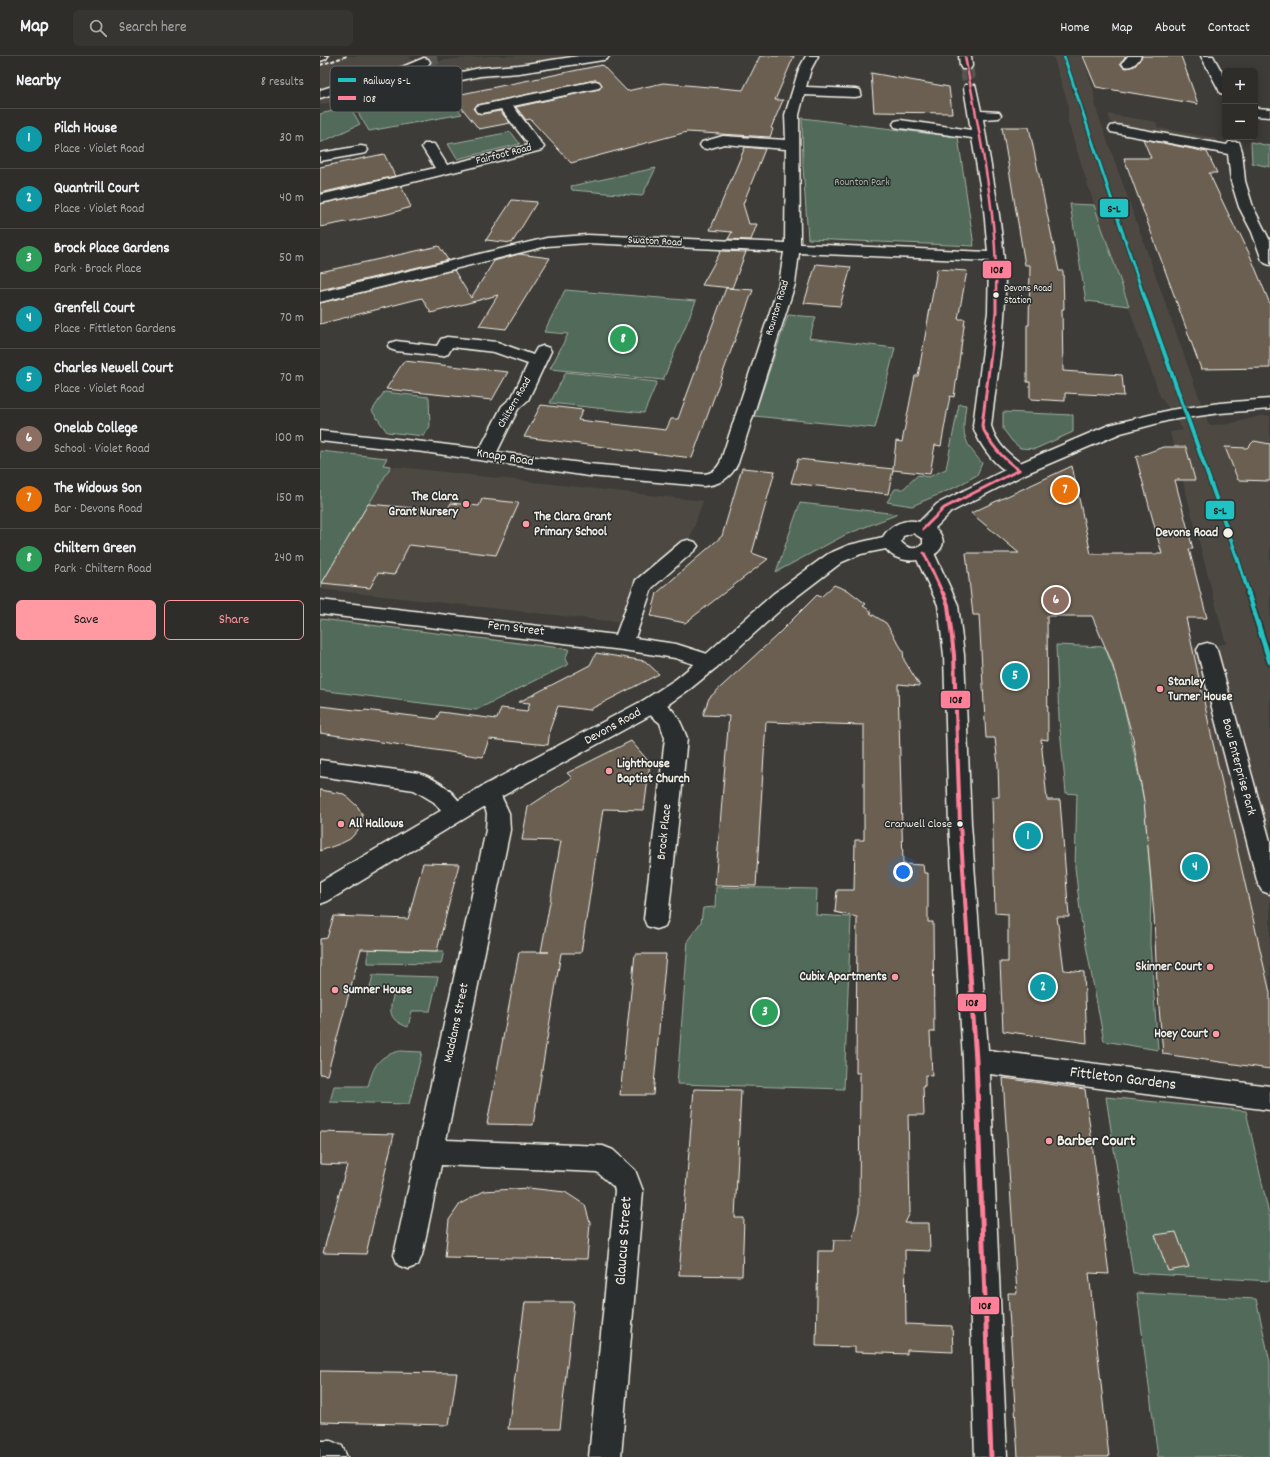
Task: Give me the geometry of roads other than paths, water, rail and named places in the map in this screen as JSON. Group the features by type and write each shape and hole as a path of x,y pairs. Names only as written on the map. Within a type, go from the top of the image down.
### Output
{"street":[{"path":"493,56 496,70"},
{"path":"462,76 496,70 519,70 603,56"},
{"name":"Rounton Road","path":"689,479 712,480 726,471 787,284 792,249 792,115 798,91 799,68 812,56"},
{"path":"1207,56 1222,84"},
{"path":"416,66 424,62"},
{"path":"482,109 595,85"},
{"path":"970,88 988,188 996,257 997,295 982,426 985,436 1000,458 1019,470"},
{"path":"320,94 330,91"},
{"path":"798,91 855,93"},
{"name":"Fairfoot Road","path":"320,199 537,147 505,105"},
{"path":"1258,112 1270,113"},
{"path":"975,115 994,115"},
{"path":"900,124 978,134"},
{"path":"1116,129 1235,148 1238,181 1246,208 1264,233 1270,260"},
{"path":"707,145 722,140 793,145"},
{"path":"429,147 443,170"},
{"path":"320,157 361,150"},
{"name":"Swaton Road","path":"320,298 519,248 564,240 587,239 996,257"},
{"name":"Chiltern Road","path":"396,346 442,351 447,342 497,347 540,356 519,400 511,406 486,455"},
{"path":"923,529 944,508 1019,470 1115,429 1158,417 1220,408 1270,404"},
{"name":"Knapp Road","path":"320,436 486,455 544,464 689,479"},
{"path":"909,527 923,529 932,536 934,540 932,547 924,553 910,555 903,553 893,546 891,542 892,536 897,531 909,527"},
{"name":"Devons Road","path":"320,894 489,792 652,705 683,684 710,662 780,599 835,558 856,549 891,542"},
{"path":"623,643 643,585 688,546"},
{"path":"924,553 945,596 951,626 954,655 960,824 976,1060 991,1457"},
{"name":"Fern Street","path":"320,606 623,643 676,651 710,662"},
{"name":"Bow Enterprise Park","path":"1207,650 1270,884"},
{"name":"Brock Place","path":"652,705 669,719 676,738 656,920"},
{"path":"320,768 419,782 442,796 455,812"},
{"name":"Maddams Street","path":"408,1255 498,830 498,813 489,792"},
{"name":"Fittleton Gardens","path":"976,1060 1270,1098"},
{"name":"Glaucus Street","path":"430,1152 603,1159 625,1179 629,1191 605,1457"},
{"path":"320,1457 331,1457"}],"tunnel":[{"path":"424,62 441,56"},
{"path":"966,66 970,88"}],"railway":[{"path":"320,65 347,56"}],"rail line":[{"name":"S-L","path":"1064,56 1131,260 1237,557 1270,662"}],"place":[{"name":"Devons Road Station","path":"996,295"},
{"name":"Chiltern Green","path":"623,339"},
{"name":"The Widows Son","path":"1065,490"},
{"name":"The Clara Grant Nursery","path":"466,504"},
{"name":"The Clara Grant Primary School","path":"526,524"},
{"name":"Devons Road","path":"1228,533"},
{"name":"Onelab College","path":"1056,600"},
{"name":"Charles Newell Court","path":"1015,676"},
{"name":"Stanley Turner House","path":"1160,689"},
{"name":"Lighthouse Baptist Church","path":"609,771"},
{"name":"All Hallows","path":"341,824"},
{"name":"Cranwell Close","path":"960,824"},
{"name":"Pilch House","path":"1028,836"},
{"name":"Grenfell Court","path":"1195,867"},
{"name":"Skinner Court","path":"1210,967"},
{"name":"Cubix Apartments","path":"895,977"},
{"name":"Quantrill Court","path":"1043,987"},
{"name":"Sumner House","path":"335,990"},
{"name":"Brock Place Gardens","path":"765,1012"},
{"name":"Hoey Court","path":"1216,1034"},
{"name":"Barber Court","path":"1049,1141"}],"park label":[{"name":"Rounton Park","path":"862,183"}]}
